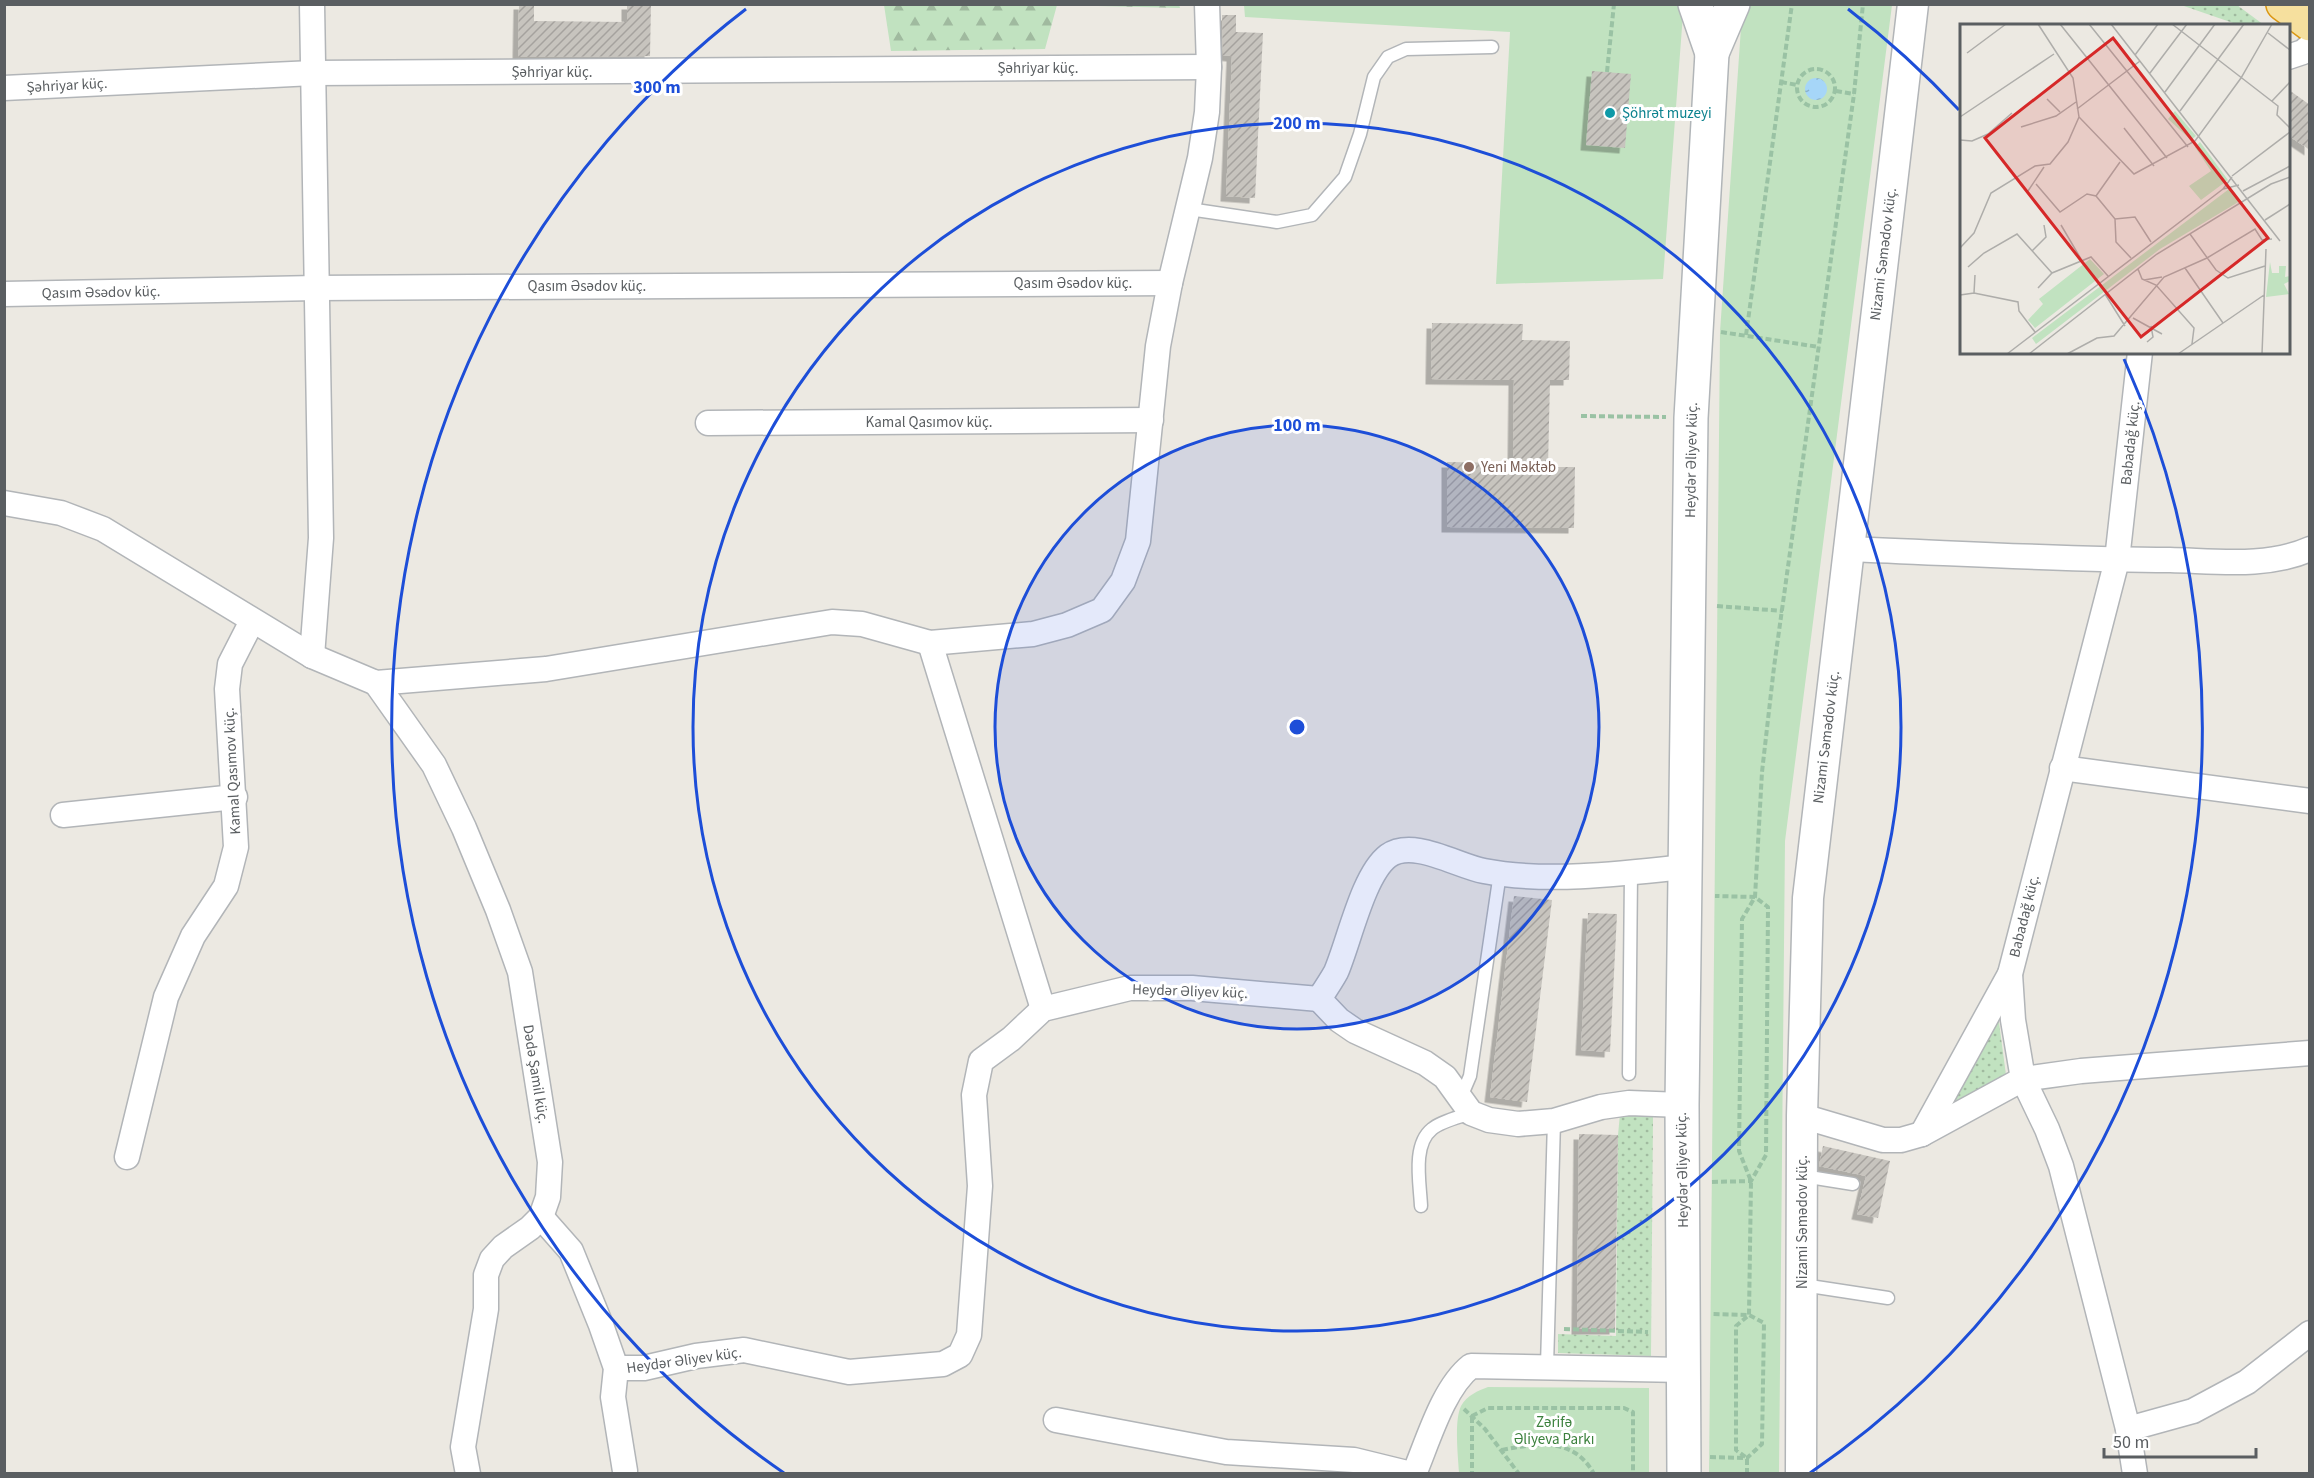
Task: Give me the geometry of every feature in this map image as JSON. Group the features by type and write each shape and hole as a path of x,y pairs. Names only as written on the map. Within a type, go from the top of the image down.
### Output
{"highway":[{"path":"2283,4 2310,24"}],"main road":[{"path":"1695,4 1712,53"},
{"path":"1712,53 1733,4"},
{"name":"Heydər Əliyev küç.","path":"1697,1465 1684,1370 1682,1105 1684,867 1691,418 1712,53"}],"street":[{"path":"312,4 321,538 312,656"},
{"path":"4,503 61,513 103,529 312,656 376,683 546,669 832,622 862,624 930,643 1033,634 1067,626 1102,610 1122,581 1137,542 1158,346 1170,283 1200,158 1207,112 1209,67 1207,4"},
{"name":"Nizami Səmədov küç.","path":"1801,1473 1802,1116 1808,898 1913,4"},
{"path":"2290,57 2303,52 2310,46"},
{"name":"Şəhriyar küç.","path":"4,88 313,73 1209,67"},
{"name":"Qasım Əsədov küç.","path":"4,294 316,288 1170,283"},
{"name":"Babadağ küç.","path":"2135,1473 2128,1429 2061,1166 2048,1129 2023,1079 2013,1020 2010,974 2117,560 2140,354"},
{"name":"Kamal Qasımov küç.","path":"708,423 1151,420"},
{"path":"1848,549 2117,560 2255,561 2292,556 2310,549"},
{"name":"Kamal Qasımov küç.","path":"127,1157 166,997 193,936 226,886 236,847 235,797 227,689 230,664 252,621"},
{"path":"930,643 1043,1008"},
{"name":"Dədə Şamil küç.","path":"376,683 434,765 464,828 498,910 520,972 550,1162 548,1197 541,1217"},
{"path":"2062,768 2310,801"},
{"path":"63,816 235,797"},
{"path":"1682,1105 1629,1102 1601,1107 1554,1121 1518,1124 1489,1120 1466,1105 1445,1077 1355,1031 1339,1020 1319,999 1335,972 1375,871 1389,855 1411,849 1481,870 1565,876 1631,873 1684,867"},
{"path":"1922,1134 2010,974"},
{"name":"Heydər Əliyev küç.","path":"616,1368 644,1368 696,1356 744,1350 849,1372 943,1364 960,1355 969,1335 980,1186 974,1095 981,1061 1011,1039 1043,1008 1130,988 1192,988 1319,999"},
{"path":"1802,1116 1883,1140 1901,1140 1922,1134 2023,1079 2081,1071 2310,1053"},
{"path":"468,1473 463,1447 486,1308 486,1275 492,1259 503,1247 530,1228 541,1217 571,1251 616,1368 613,1397 625,1471"},
{"path":"2128,1429 2193,1411 2247,1382 2304,1344"},
{"path":"1056,1420 1226,1452 1354,1460 1413,1473 1451,1388 1460,1374 1471,1366 1684,1370"}],"lane":[{"path":"1189,209 1277,222 1312,215 1346,177 1360,134 1374,77 1388,57 1406,49 1492,47"},
{"path":"1421,1206 1420,1149 1423,1139 1432,1128 1466,1105 1500,873"},
{"path":"1629,1074 1631,873"},
{"path":"1547,1366 1554,1121"},
{"path":"1802,1176 1853,1184"},
{"path":"1802,1285 1888,1298"}],"path":[{"path":"1607,72 1614,4"},
{"path":"1746,335 1792,4"},
{"path":"1747,1458 1736,1450 1736,1326 1749,1315 1751,1181 1740,1151 1742,919 1755,897 1762,772 1854,94 1863,4"},
{"path":"1813,69 1825,71 1834,79 1836,91 1830,102 1820,107 1808,105 1799,97 1797,85 1803,74 1813,69"},
{"path":"1782,82 1797,85"},
{"path":"1836,91 1854,94"},
{"path":"1720,332 1818,346"},
{"path":"1581,416 1691,418"},
{"path":"1717,606 1783,611"},
{"path":"1715,896 1755,897 1768,908 1766,1155 1751,1181"},
{"path":"1712,1182 1751,1181"},
{"path":"1697,1465 1747,1458 1762,1444 1764,1323 1749,1315 1711,1314"},
{"path":"1548,1329 1648,1332"},
{"path":"1461,1406 1485,1429 1519,1473"},
{"path":"1472,1416 1488,1408 1624,1407 1633,1412 1633,1473"},
{"path":"1472,1416 1472,1473"},
{"path":"1502,1450 1533,1444 1566,1446 1594,1473"},
{"path":"1747,1458 1747,1473"}],"green space":[{"path":"1179,4 1180,8 1057,5 1045,49 891,51 884,5"},
{"path":"1244,5 1681,5 1683,14 1663,279 1496,284 1510,32 1245,17"},
{"path":"1750,5 1892,5 1785,841 1779,1473 1709,1474 1720,332 1742,13"},
{"path":"2181,5 2237,5 2263,24 2236,24"},
{"path":"1998,1015 2006,1075 1951,1107"},
{"path":"1620,1114 1653,1117 1651,1356 1558,1353 1558,1334 1616,1336"},
{"name":"Zərifə Əliyeva Parkı","path":"1488,1387 1649,1388 1649,1473 1459,1473 1457,1429 1461,1406 1470,1396"}],"water":[{"path":"1816,78 1824,81 1827,89 1824,97 1816,100 1808,97 1805,89 1808,81"}],"building":[{"path":"519,4 534,4 534,21 627,22 627,4 651,4 650,56 518,57"},
{"path":"1222,15 1236,15 1236,32 1263,33 1255,198 1226,196 1232,56 1223,55"},
{"path":"1592,71 1631,74 1625,148 1586,145"},
{"path":"2290,91 2310,105 2310,150 2290,137"},
{"path":"1432,323 1523,324 1522,340 1570,341 1569,380 1550,380 1548,467 1575,467 1574,528 1447,527 1447,462 1513,463 1514,380 1431,379"},
{"path":"1514,896 1552,900 1527,1102 1490,1097"},
{"path":"1588,913 1617,914 1610,1052 1581,1050"},
{"path":"1579,1134 1618,1135 1615,1329 1577,1329"},
{"path":"1823,1146 1890,1161 1878,1218 1857,1214 1866,1176 1819,1166"}],"place":[{"name":"Şöhrət muzeyi","path":"1610,113"},
{"name":"Yeni Məktəb","path":"1469,467"}]}
